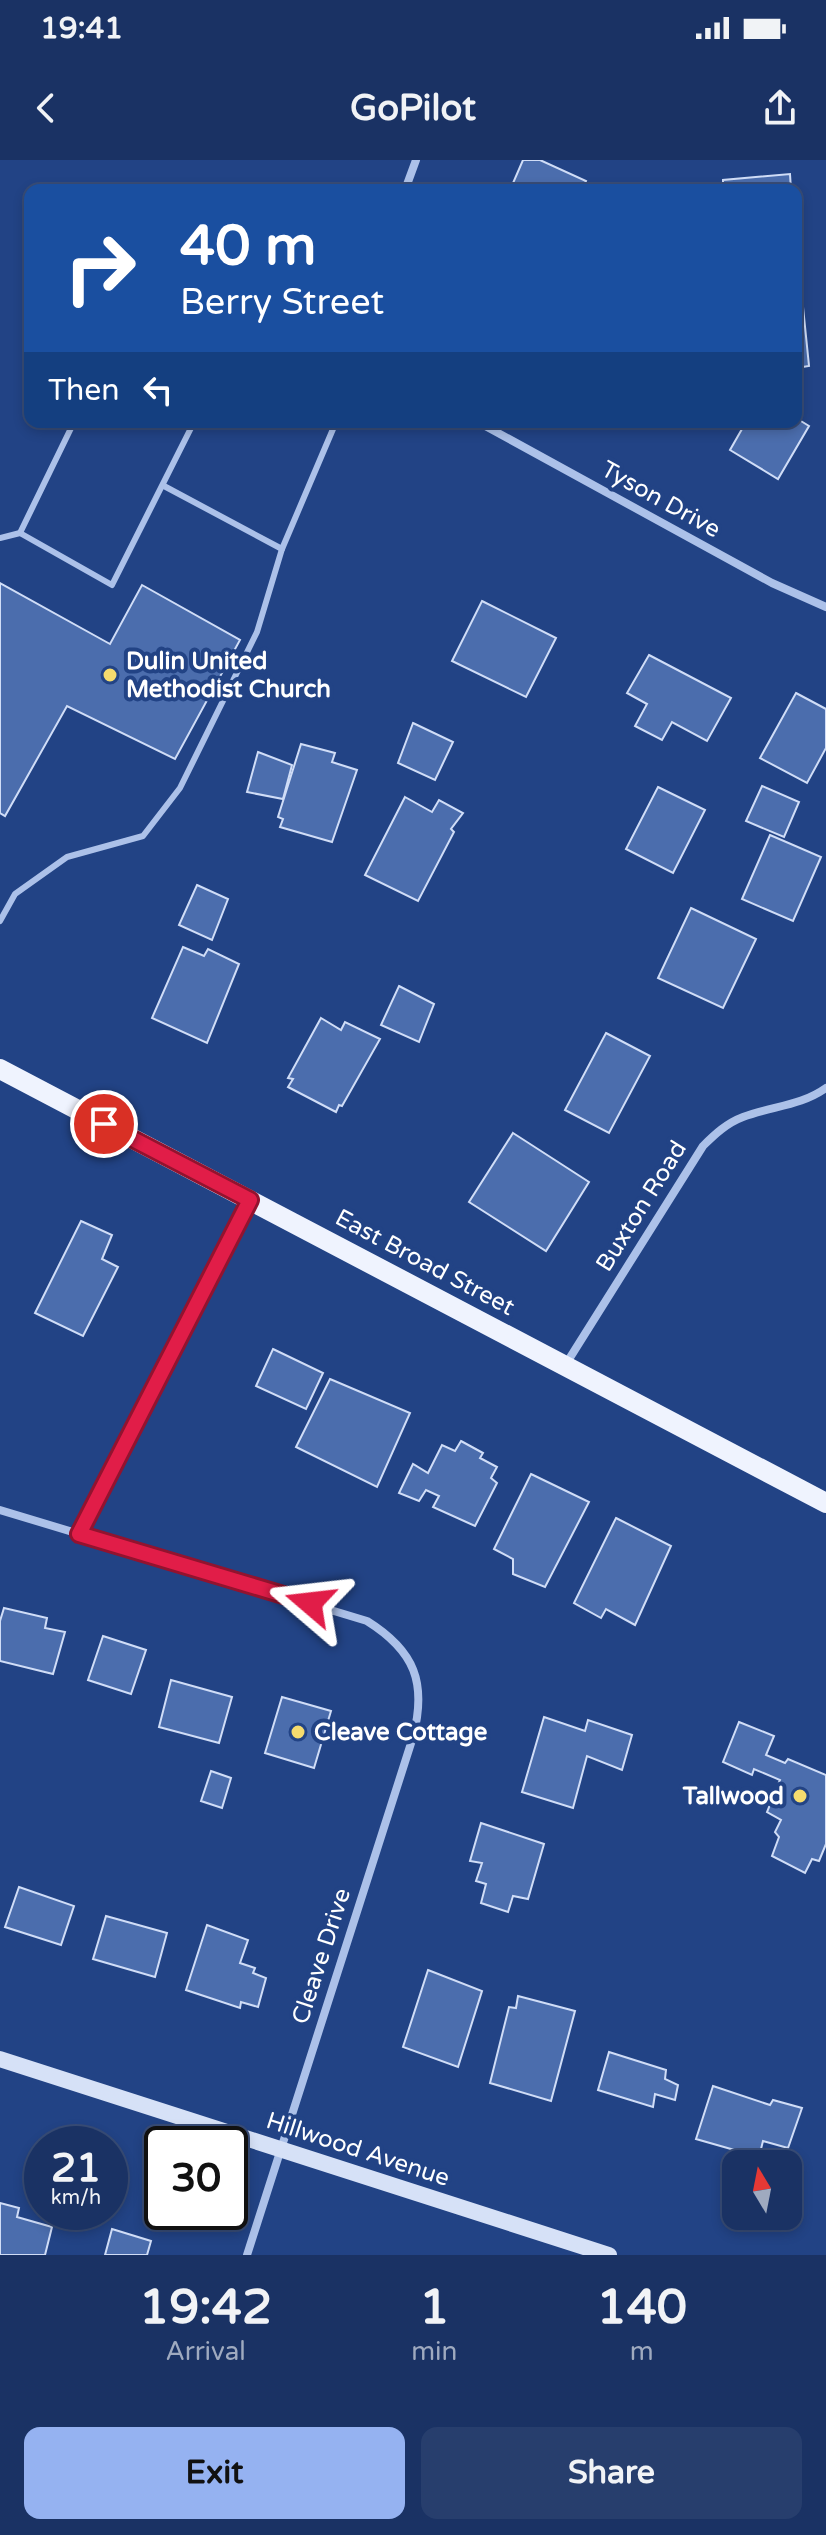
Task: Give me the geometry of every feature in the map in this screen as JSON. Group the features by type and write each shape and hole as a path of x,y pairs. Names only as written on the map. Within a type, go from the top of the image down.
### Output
{"main road":[{"name":"East Broad Street","path":"0,1069 826,1503"},
{"name":"Hillwood Avenue","path":"0,2059 609,2255"}],"street":[{"path":"407,184 416,160"},
{"name":"Tyson Drive","path":"489,428 772,583 826,607"},
{"name":"Buxton Road","path":"565,1365 703,1146 723,1127 743,1117 805,1101 826,1088"},
{"path":"0,1510 79,1534 250,1200"},
{"name":"Cleave Drive","path":"79,1534 367,1621 390,1635 408,1657 418,1682 420,1710 413,1737 247,2255"}],"lane":[{"path":"20,533 71,428"},
{"path":"0,538 20,533 112,585 191,428"},
{"path":"0,921 15,894 67,857 143,836 180,788 257,632 282,549 333,428"},
{"path":"164,486 282,549"}],"building":[{"path":"523,160 540,160 586,181 585,184 513,184"},
{"path":"790,174 791,184 723,184 723,180"},
{"path":"802,297 809,366 802,367"},
{"path":"802,422 809,426 778,479 730,450 743,428 802,428"},
{"name":"Dulin United Methodist Church","path":"0,583 110,644 142,585 240,640 175,759 67,706 5,816 0,813"},
{"path":"482,601 556,638 526,697 452,661"},
{"path":"649,655 731,698 707,741 672,722 662,740 635,726 647,704 627,693"},
{"path":"796,693 826,709 826,748 807,783 760,758"},
{"path":"413,723 453,742 435,780 398,763"},
{"path":"301,744 335,753 332,762 357,770 332,842 280,827 283,819 278,817"},
{"path":"258,752 292,765 283,799 247,792"},
{"path":"762,786 799,802 784,837 746,821"},
{"path":"658,787 705,810 673,873 626,849"},
{"path":"405,797 432,812 439,800 463,813 451,829 454,832 418,901 365,875"},
{"path":"770,835 821,857 793,921 742,899"},
{"path":"197,885 228,899 212,940 179,925"},
{"path":"691,908 756,939 723,1008 658,978"},
{"path":"183,947 204,956 208,949 239,964 207,1043 152,1018"},
{"path":"399,986 434,1004 419,1042 381,1025"},
{"path":"321,1018 341,1030 345,1022 380,1039 336,1112 288,1087 293,1079 288,1078"},
{"path":"606,1033 650,1056 609,1133 565,1110"},
{"path":"513,1133 589,1182 546,1251 469,1202"},
{"path":"81,1221 112,1235 102,1259 118,1267 83,1336 35,1313"},
{"path":"273,1349 323,1373 306,1409 256,1386"},
{"path":"330,1379 410,1413 377,1487 296,1447"},
{"path":"461,1441 483,1453 480,1458 497,1467 491,1478 497,1483 475,1526 433,1507 439,1496 426,1490 419,1501 399,1493 413,1464 428,1473 442,1445 455,1451"},
{"path":"531,1474 589,1502 545,1587 513,1574 513,1559 494,1549"},
{"path":"616,1518 671,1546 635,1625 606,1609 601,1618 574,1603"},
{"path":"4,1608 47,1618 45,1628 65,1632 53,1674 0,1661 0,1621"},
{"path":"103,1636 146,1650 131,1694 88,1680"},
{"path":"171,1680 232,1697 219,1743 159,1727"},
{"name":"Cleave Cottage","path":"282,1697 331,1711 314,1768 265,1753"},
{"path":"544,1717 585,1731 588,1720 632,1735 622,1770 587,1756 573,1808 522,1792"},
{"name":"Tallwood","path":"739,1722 774,1736 766,1755 785,1763 788,1759 826,1775 826,1844 819,1861 812,1859 805,1873 772,1856 779,1837 775,1832 781,1820 767,1812 780,1780 754,1769 752,1775 723,1762"},
{"path":"211,1771 231,1778 222,1808 201,1801"},
{"path":"481,1823 544,1844 528,1899 513,1896 508,1912 481,1903 486,1884 476,1881 482,1863 470,1861"},
{"path":"19,1887 74,1906 61,1945 5,1927"},
{"path":"106,1916 167,1933 155,1977 93,1959"},
{"path":"207,1925 248,1940 240,1963 255,1968 253,1973 266,1978 258,2007 241,2002 240,2008 186,1990"},
{"path":"428,1970 482,1991 458,2067 403,2047"},
{"path":"518,1996 575,2011 551,2101 490,2083 509,2007 516,2008"},
{"path":"609,2052 666,2070 665,2079 678,2085 675,2100 655,2094 653,2107 598,2090"},
{"path":"713,2086 770,2105 773,2100 802,2108 788,2148 763,2141 761,2150 734,2150 696,2139"},
{"path":"0,2203 19,2208 17,2217 24,2219 24,2230 51,2230 45,2255 0,2255"},
{"path":"112,2230 151,2241 147,2255 105,2255"}],"place":[{"name":"Dulin United Methodist Church","path":"110,675"},
{"name":"Cleave Cottage","path":"298,1732"},
{"name":"Tallwood","path":"800,1796"}],"route":[{"path":"104,1124 250,1200 79,1534 310,1603"}]}
